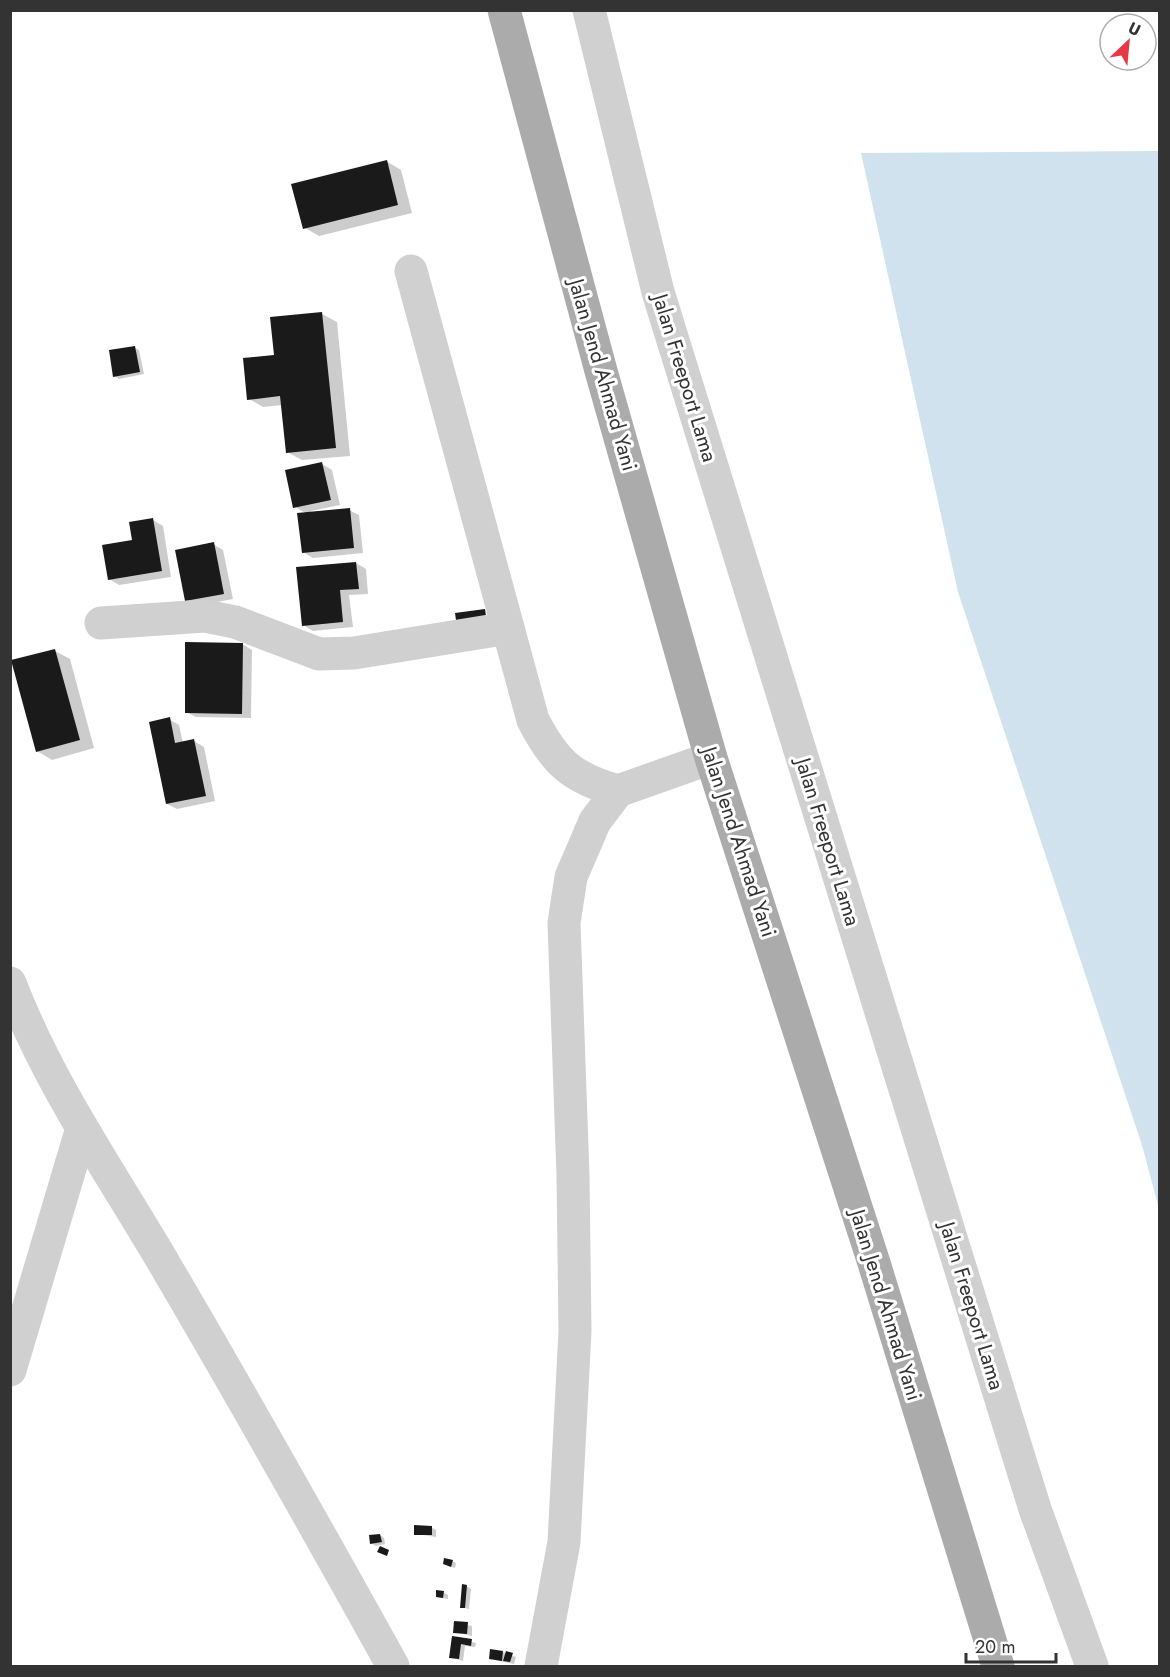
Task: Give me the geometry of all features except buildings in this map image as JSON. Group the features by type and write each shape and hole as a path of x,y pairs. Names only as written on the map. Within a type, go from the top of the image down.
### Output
{"main road":[{"name":"Jalan Jend Ahmad Yani","path":"504,10 601,371 711,758 870,1252 998,1666"}],"street":[{"name":"Jalan Freeport Lama","path":"589,10 658,292 1035,1509 1092,1666"},
{"path":"411,271 519,676 533,720 548,748 587,782 618,791"},
{"path":"100,623 205,616 235,622 319,654 354,653 508,628"},
{"path":"541,1666 564,1542 575,1331 573,1175 564,923 571,877 595,821 618,791 711,758"},
{"path":"10,983 21,1011 82,1128 270,1444 393,1666"},
{"path":"10,1370 82,1128"}],"water":[{"path":"1160,151 1159,1209 1142,1145 958,592 861,153"}]}
